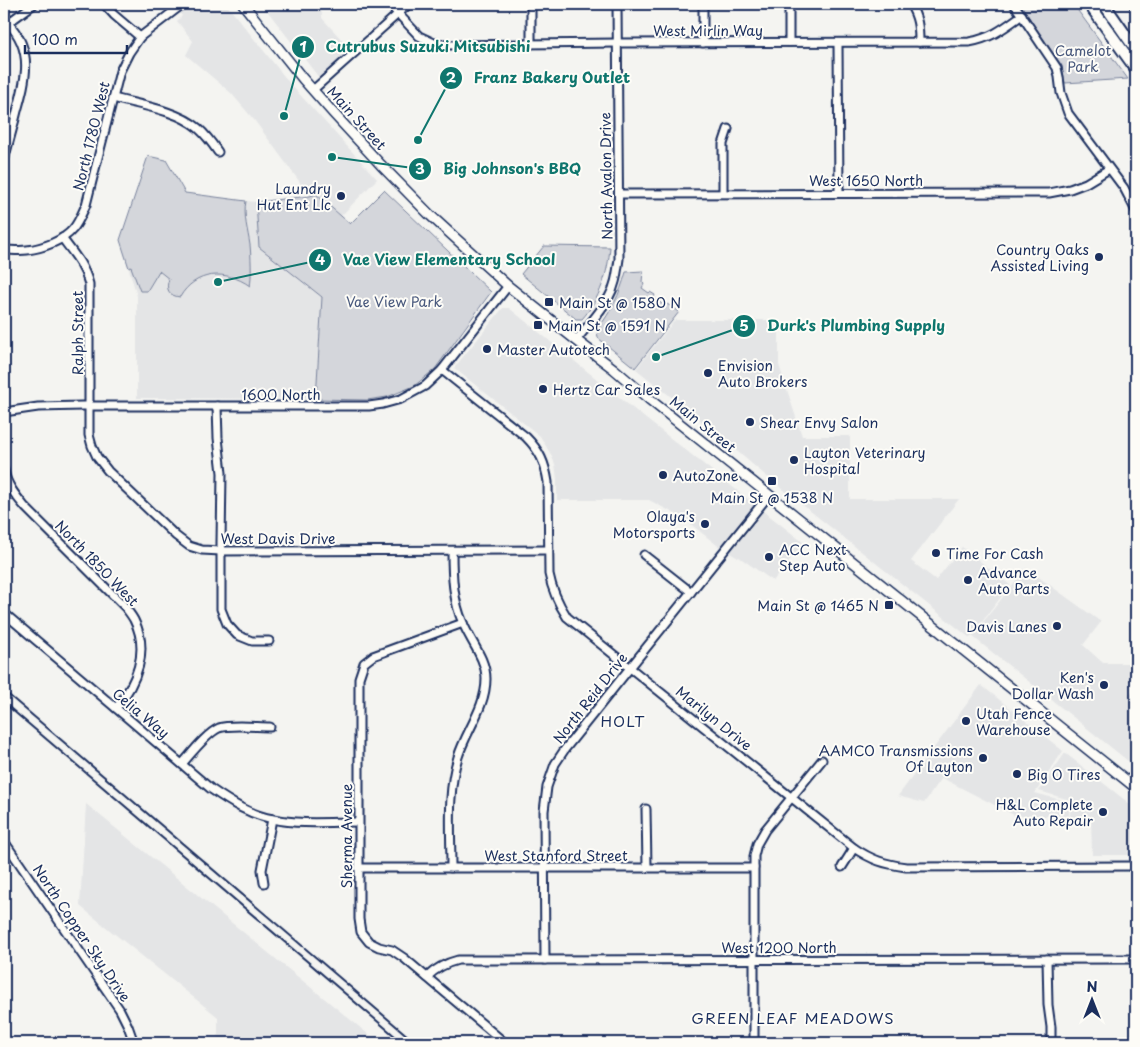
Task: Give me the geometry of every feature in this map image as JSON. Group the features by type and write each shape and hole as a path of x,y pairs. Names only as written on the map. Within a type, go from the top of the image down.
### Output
{"highway":[{"path":"1089,4 1136,69"},
{"path":"1104,4 1136,50"}],"main road":[{"name":"Main Street","path":"243,4 352,135 430,215 508,286 1136,788"}],"street":[{"path":"4,161 24,85 26,67 24,49 18,37 6,24 34,4"},
{"path":"104,4 140,37 183,4"},
{"name":"West Mirlin Way","path":"389,4 419,36 434,43 448,44 969,42 982,40 997,33 1022,14"},
{"path":"313,90 409,4"},
{"path":"531,4 531,44"},
{"name":"North Avalon Drive","path":"576,340 610,296 616,278 619,259 617,4"},
{"path":"703,4 703,43"},
{"path":"789,4 789,42"},
{"path":"910,4 916,14 919,42"},
{"path":"1014,4 1057,68 1060,77 1061,93 1068,113 1124,188 1136,209"},
{"name":"North 1780 West","path":"62,238 72,230 86,205 120,71 140,37"},
{"path":"838,43 839,193"},
{"path":"113,98 174,114 187,120 209,139 218,152"},
{"path":"723,193 723,144 728,129"},
{"name":"West 1650 North","path":"619,194 1049,193 1070,189 1086,183 1109,169"},
{"path":"4,250 27,250 42,247 62,238"},
{"name":"Ralph Street","path":"62,238 79,260 86,272 89,284 89,406"},
{"name":"1600 North","path":"4,412 38,407 369,406 383,404 414,393 425,386 442,370 508,286"},
{"name":"Marilyn Drive","path":"442,370 526,437 541,456 548,482 549,574 552,588 567,617 854,848 867,856 887,864 906,866 1136,866"},
{"name":"West Davis Drive","path":"89,406 89,435 97,457 108,471 189,546 202,550 221,551 548,550"},
{"path":"217,406 222,473 221,610 227,624 237,635 252,641 269,641"},
{"name":"North 1850 West","path":"4,470 4,474 13,491 25,507 125,607 134,620 140,637 139,669 132,685 116,708"},
{"name":"North Reid Drive","path":"545,960 544,812 547,787 555,764 565,749 769,495"},
{"path":"451,868 450,797 453,776 458,755 486,690 486,676 483,663 463,623 457,604 452,551"},
{"path":"644,555 691,592"},
{"name":"Celia Way","path":"4,613 211,789 231,803 254,814 297,823 358,822"},
{"name":"Sherma Avenue","path":"463,623 373,656 364,663 359,678 358,919 361,932 369,942 392,950 404,958 506,1043"},
{"path":"182,764 210,734 224,726 270,727"},
{"path":"754,1043 754,856 757,844 765,830 822,760"},
{"path":"646,809 647,867"},
{"path":"264,883 262,870 272,819"},
{"name":"North Copper Sky Drive","path":"4,841 120,1010 134,1043"},
{"path":"842,867 854,848"},
{"name":"West Stanford Street","path":"359,868 754,868"},
{"name":"West 1200 North","path":"426,977 446,963 458,960 1136,958"},
{"path":"1047,959 1051,1043"}],"shaded area":[{"path":"173,4 226,4 292,86 377,179 341,216 317,194 310,196 255,121 231,93 186,55 193,41 177,21 182,16"},
{"path":"262,4 321,4 322,18 352,51 320,79"},
{"path":"148,156 166,160 185,193 256,202 259,247 322,297 316,399 137,398 137,296 120,240"},
{"path":"503,308 509,308 804,543 773,581 739,557 717,545 683,518 649,500 557,500 555,464 540,436 454,368"},
{"path":"675,320 779,320 779,365 802,436 850,436 850,499 959,499 911,561 936,580 962,547 1010,585 970,638 765,475 636,369"},
{"path":"1026,568 1101,622 1083,645 1103,663 1129,663 1129,693 1136,693 1136,746 1129,746 1128,761 972,636"},
{"path":"981,685 1063,751 1035,793 1069,802 1069,816 1016,816 942,778 924,803 898,796"},
{"path":"1065,753 1130,804 1136,833 1135,855 1092,855 1091,817 1070,817 1070,800 1039,791"},
{"path":"86,804 379,1043 218,1043 218,1017 80,906"}],"green space":[{"name":"Camelot Park","path":"1020,4 1073,4 1128,79 1065,83 1062,66"},
{"path":"148,156 166,160 185,193 246,201 245,218 251,254 250,286 231,277 212,275 194,282 186,288 180,297 171,294 167,286 169,279 159,271 147,291 140,291 131,267 129,268 120,240"},
{"name":"Vae View Park","path":"384,190 491,292 435,369 414,386 387,397 367,400 316,399 322,297 259,247 256,202 316,194 350,224"},
{"path":"544,246 610,247 602,285 594,303 582,319 576,319 521,274"},
{"path":"643,271 642,282 644,284 642,288 655,295 655,299 665,306 667,304 671,305 679,312 635,368 598,338 597,330 607,316 621,288 626,272"}],"railway":[{"path":"4,691 416,1043"},
{"path":"4,703 403,1043"}],"place":[{"name":"Cutrubus Suzuki Mitsubishi","path":"284,116"},
{"name":"Franz Bakery Outlet","path":"418,140"},
{"name":"Big Johnson's BBQ","path":"332,157"},
{"name":"Laundry Hut Ent Llc","path":"341,196"},
{"name":"Country Oaks Assisted Living","path":"1099,257"},
{"name":"Vae View Elementary School","path":"218,282"},
{"name":"Main St @ 1580 N","path":"549,302"},
{"name":"Main St @ 1591 N","path":"538,325"},
{"name":"Master Autotech","path":"487,349"},
{"name":"Durk's Plumbing Supply","path":"656,357"},
{"name":"Envision Auto Brokers","path":"708,373"},
{"name":"Hertz Car Sales","path":"543,389"},
{"name":"Shear Envy Salon","path":"750,422"},
{"name":"Layton Veterinary Hospital","path":"794,460"},
{"name":"AutoZone","path":"663,475"},
{"name":"Main St @ 1538 N","path":"772,481"},
{"name":"Olaya's Motorsports","path":"705,524"},
{"name":"Time For Cash","path":"936,553"},
{"name":"ACC Next Step Auto","path":"769,557"},
{"name":"Advance Auto Parts","path":"968,580"},
{"name":"Main St @ 1465 N","path":"889,605"},
{"name":"Davis Lanes","path":"1057,626"},
{"name":"Ken's Dollar Wash","path":"1104,685"},
{"name":"Utah Fence Warehouse","path":"966,721"},
{"name":"AAMCO Transmissions Of Layton","path":"983,758"},
{"name":"Big O Tires","path":"1017,774"},
{"name":"H&L Complete Auto Repair","path":"1103,812"}],"district":[{"name":"HOLT","path":"623,720"},
{"name":"GREEN LEAF MEADOWS","path":"793,1017"}]}
